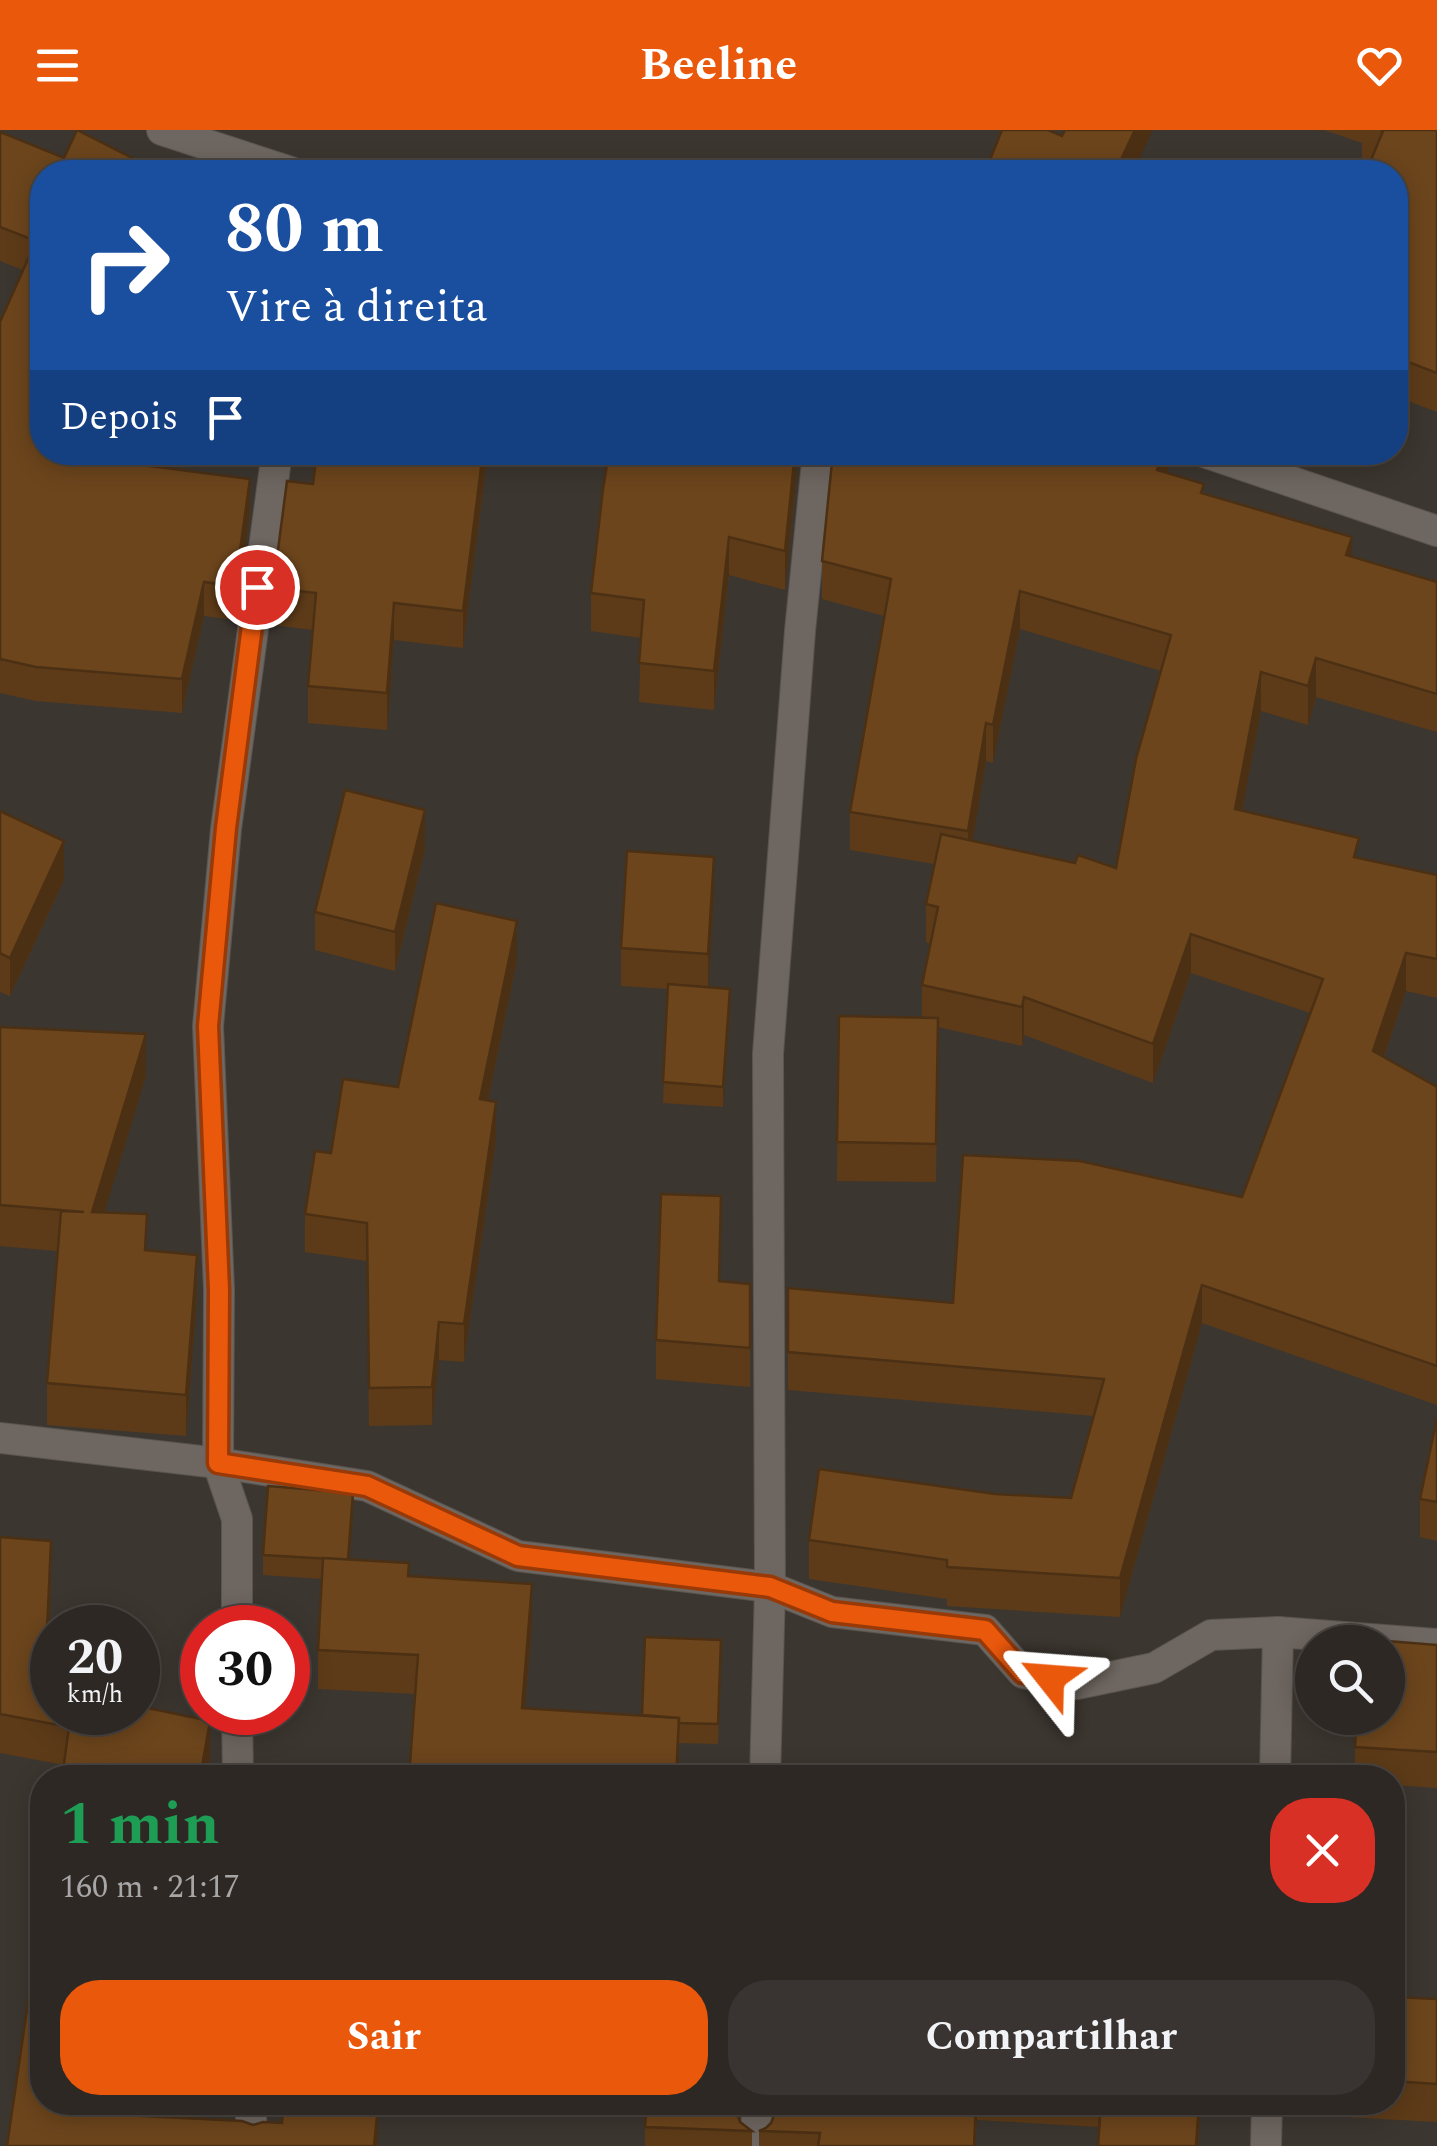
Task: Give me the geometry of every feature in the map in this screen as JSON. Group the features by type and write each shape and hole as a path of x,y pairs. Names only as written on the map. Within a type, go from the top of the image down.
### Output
{"street":[{"path":"162,130 254,160"},
{"path":"237,1605 237,1519 218,1463 219,1290 208,1026 226,828 274,465"},
{"path":"766,1765 770,1587 768,1054 817,465"},
{"path":"1242,465 1437,531"},
{"path":"0,1438 218,1463 367,1486 518,1556 770,1587 832,1612 985,1630 1023,1673 1077,1684 1154,1668 1211,1635 1278,1632 1437,1644"},
{"path":"1275,1765 1278,1632"},
{"path":"237,1735 238,1765"},
{"path":"251,2115 253,2146"},
{"path":"756,2146 757,2115"},
{"path":"1266,2115 1266,2146"}],"building":[{"path":"77,130 136,160 30,160 30,239 0,227 0,132 64,158"},
{"path":"1002,130 1048,130 1062,136 1065,130 1135,130 1121,160 990,160"},
{"path":"1437,130 1437,373 1408,362 1408,160 1371,160 1383,131"},
{"path":"30,254 30,465 142,465 250,479 235,586 204,582 182,679 36,667 0,659 0,322"},
{"path":"315,465 481,465 463,611 394,603 387,693 308,686 316,593 273,588 287,481 313,484"},
{"path":"607,465 794,465 785,551 729,537 714,671 639,663 644,600 591,593"},
{"path":"832,465 1158,465 1157,470 1204,484 1201,493 1352,537 1346,555 1437,582 1437,694 1316,658 1308,686 1261,672 1235,809 1359,838 1354,857 1437,875 1437,959 1406,953 1373,1051 1437,1087 1437,1366 1202,1285 1120,1578 947,1567 947,1560 809,1540 819,1469 995,1494 1071,1498 1104,1379 788,1352 788,1288 953,1303 963,1155 1080,1161 1242,1197 1323,979 1191,934 1153,1044 1024,997 1022,1007 922,985 938,907 926,904 941,834 1075,863 1078,855 1116,868 1136,759 1171,635 1020,591 993,725 986,723 968,831 850,812 891,579 822,561"},
{"path":"345,790 425,810 395,932 315,912"},
{"path":"0,811 64,841 10,958 0,953"},
{"path":"627,851 714,857 708,954 621,948"},
{"path":"436,903 517,921 480,1099 496,1102 464,1324 439,1322 432,1387 369,1388 367,1223 305,1214 315,1151 331,1153 343,1079 398,1087"},
{"path":"668,984 730,989 723,1087 663,1082"},
{"path":"839,1016 938,1018 936,1144 837,1142"},
{"path":"0,1027 146,1034 92,1212 147,1214 145,1250 197,1255 186,1395 47,1383 61,1211 84,1212 0,1205"},
{"path":"661,1194 721,1196 719,1281 750,1284 750,1348 656,1340"},
{"path":"1437,1418 1437,1502 1420,1499"},
{"path":"268,1486 353,1493 348,1560 263,1555"},
{"path":"0,1537 51,1541 48,1605 30,1605 30,1720 0,1714"},
{"path":"323,1558 409,1563 408,1576 532,1584 522,1708 679,1718 677,1765 410,1765 418,1655 318,1650"},
{"path":"645,1637 721,1640 718,1724 679,1723 679,1718 642,1715"},
{"path":"1405,1642 1437,1645 1437,1752 1355,1747 1356,1735 1405,1735"},
{"path":"160,1711 180,1715 180,1735 208,1735 202,1765 64,1765 68,1735 160,1735"},
{"path":"30,1989 30,2115 124,2115 242,2121 253,2125 282,2123 283,2115 377,2115 374,2146 7,2146"},
{"path":"1405,1998 1437,1999 1437,2084 1405,2082"},
{"path":"646,2115 738,2115 752,2131 645,2127"},
{"path":"774,2115 975,2115 974,2146 818,2146 820,2133 759,2131 771,2123"},
{"path":"1100,2115 1198,2115 1196,2146 1098,2146"}],"route":[{"path":"257,587 226,828 208,1026 219,1290 218,1463 367,1486 518,1556 770,1587 832,1612 985,1630 1023,1673 1050,1678"}]}
